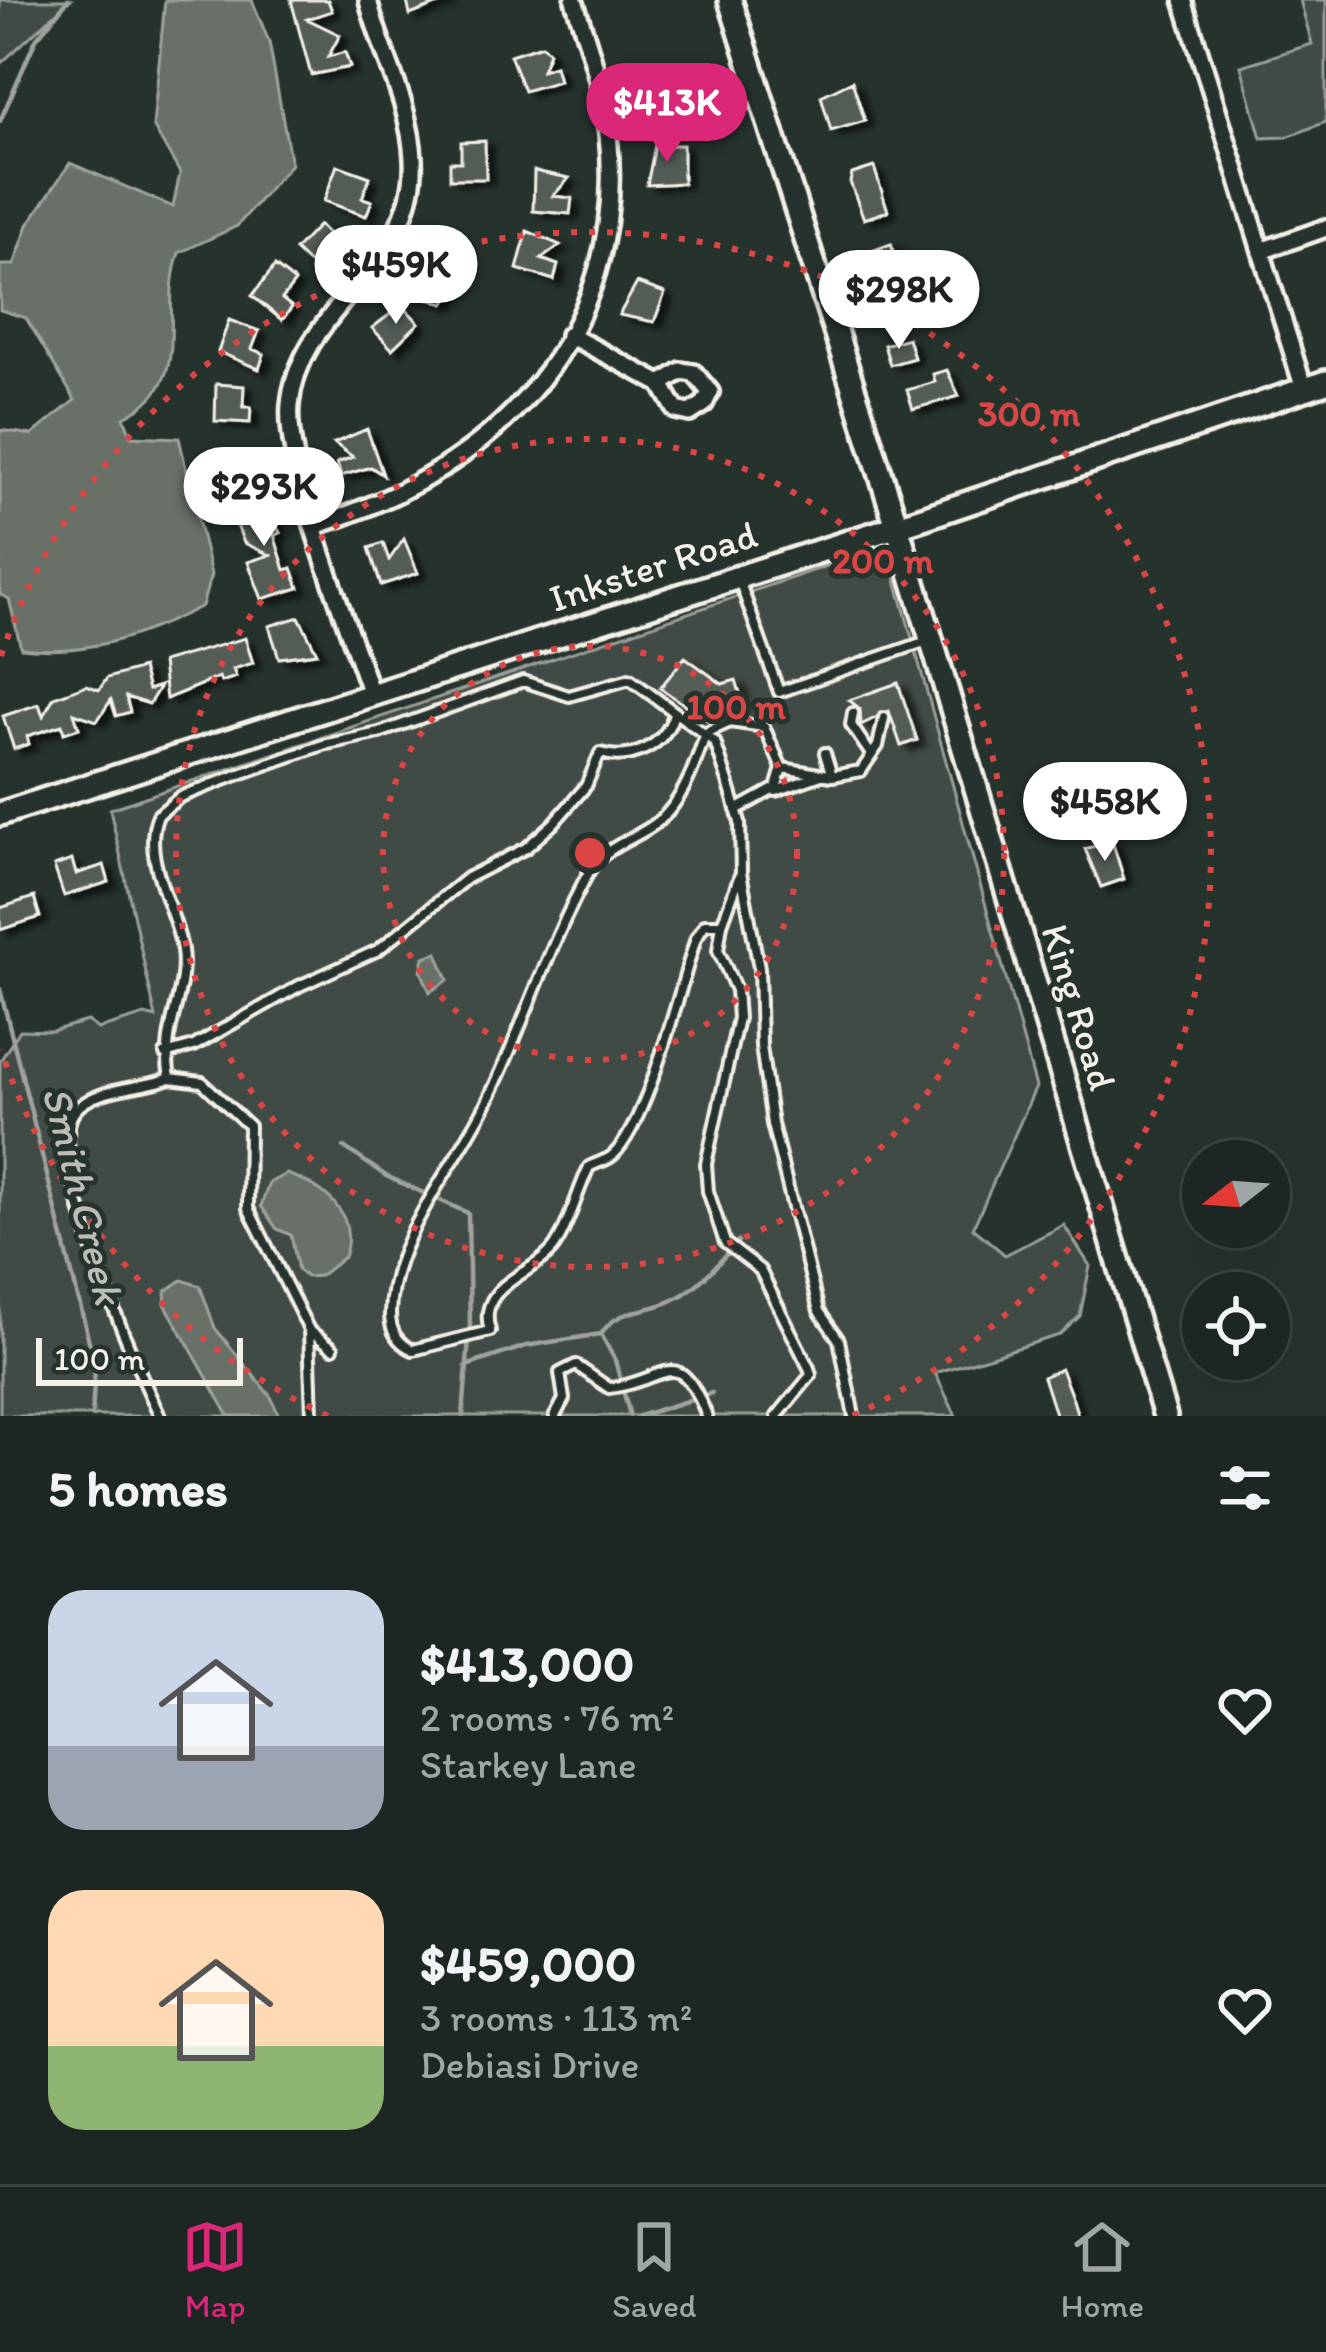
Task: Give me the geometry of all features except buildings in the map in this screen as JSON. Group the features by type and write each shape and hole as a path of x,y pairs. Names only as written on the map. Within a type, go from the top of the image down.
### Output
{"street":[{"path":"368,0 406,116 414,164 410,198 395,239 321,328 295,377 290,432 371,694"},
{"path":"317,525 382,504 464,456 509,421 540,384 568,335 603,242 610,168 602,95 574,0"},
{"name":"King Road","path":"730,0 897,526 1165,1416"},
{"path":"1183,0 1261,250 1315,385"},
{"path":"1261,250 1326,227"},
{"path":"568,335 662,384"},
{"name":"Inkster Road","path":"0,814 897,526 1315,385"}],"lane":[{"path":"738,577 778,692 932,640"},
{"path":"170,1078 166,1054 182,964 153,834 163,808 237,775 323,745 379,733 523,681 569,696 630,679 660,696 674,713 715,742 736,810 741,873 753,923 763,1006 761,1046 780,1164 820,1311 838,1340 854,1416"},
{"path":"853,712 850,725 870,754"},
{"path":"166,1054 194,1046 299,986 378,950 466,878 526,848 554,824 586,786 594,759 644,751 671,725 674,713"},
{"path":"782,768 851,777 884,731 884,718"},
{"path":"722,924 711,921 700,928 657,1060 623,1142 609,1159 589,1166 553,1249 503,1284 488,1315 490,1331 413,1350 392,1330 392,1301 404,1258 437,1187 484,1109 590,870 611,847 667,814 697,764 706,734 730,722 764,727 782,768"},
{"path":"825,753 828,775"},
{"path":"769,794 782,768"},
{"path":"736,810 828,775"},
{"path":"741,873 722,924 718,950 736,990 737,1018 706,1178 725,1243 760,1270 809,1368 811,1375 777,1416"},
{"path":"160,1416 89,1243 74,1190 69,1128 75,1111 90,1100 170,1078 195,1078 247,1121 252,1223 309,1330 333,1348"},
{"path":"309,1330 312,1416"},
{"path":"555,1416 564,1399 560,1373 569,1365 609,1388 671,1369 688,1375 707,1416"}],"shaded area":[{"path":"0,0 70,0 0,64"},
{"path":"165,0 252,0 269,42 291,164 237,226 179,253 173,277 168,365 161,385 147,402 124,417 131,436 179,438 211,575 202,606 158,626 92,646 21,648 9,599 0,594 0,430 32,435 75,400 26,318 0,310 0,265 14,265 28,225 70,163 173,207 180,173 153,126"},
{"path":"1300,0 1326,0 1326,122 1287,137 1261,138 1241,66 1312,44"},
{"path":"871,551 888,551 1036,1087 973,1228 1005,1255 1064,1225 1090,1266 1080,1316 1060,1335 935,1373 956,1416 0,1416 0,1061 20,1030 52,1031 87,1021 98,1029 145,1015 156,1018 110,809"},
{"path":"437,953 448,980 430,992 421,971 424,957"},
{"path":"286,1174 325,1194 347,1228 344,1257 320,1276 306,1277 298,1270 291,1235 277,1229 261,1206 269,1183"},
{"path":"182,1280 200,1286 215,1328 271,1397 279,1416 229,1416 165,1304 166,1291"}],"waterway":[{"name":"Smith Creek","path":"0,121 36,39 68,0"},
{"name":"Smith Creek","path":"0,989 95,1365 92,1416"},
{"path":"344,1147 386,1176 468,1213 470,1325 463,1416"},
{"path":"601,1334 616,1319 684,1294 738,1241"},
{"path":"466,1366 526,1346 601,1334 615,1360 630,1416"},
{"path":"639,1416 712,1393"}]}
